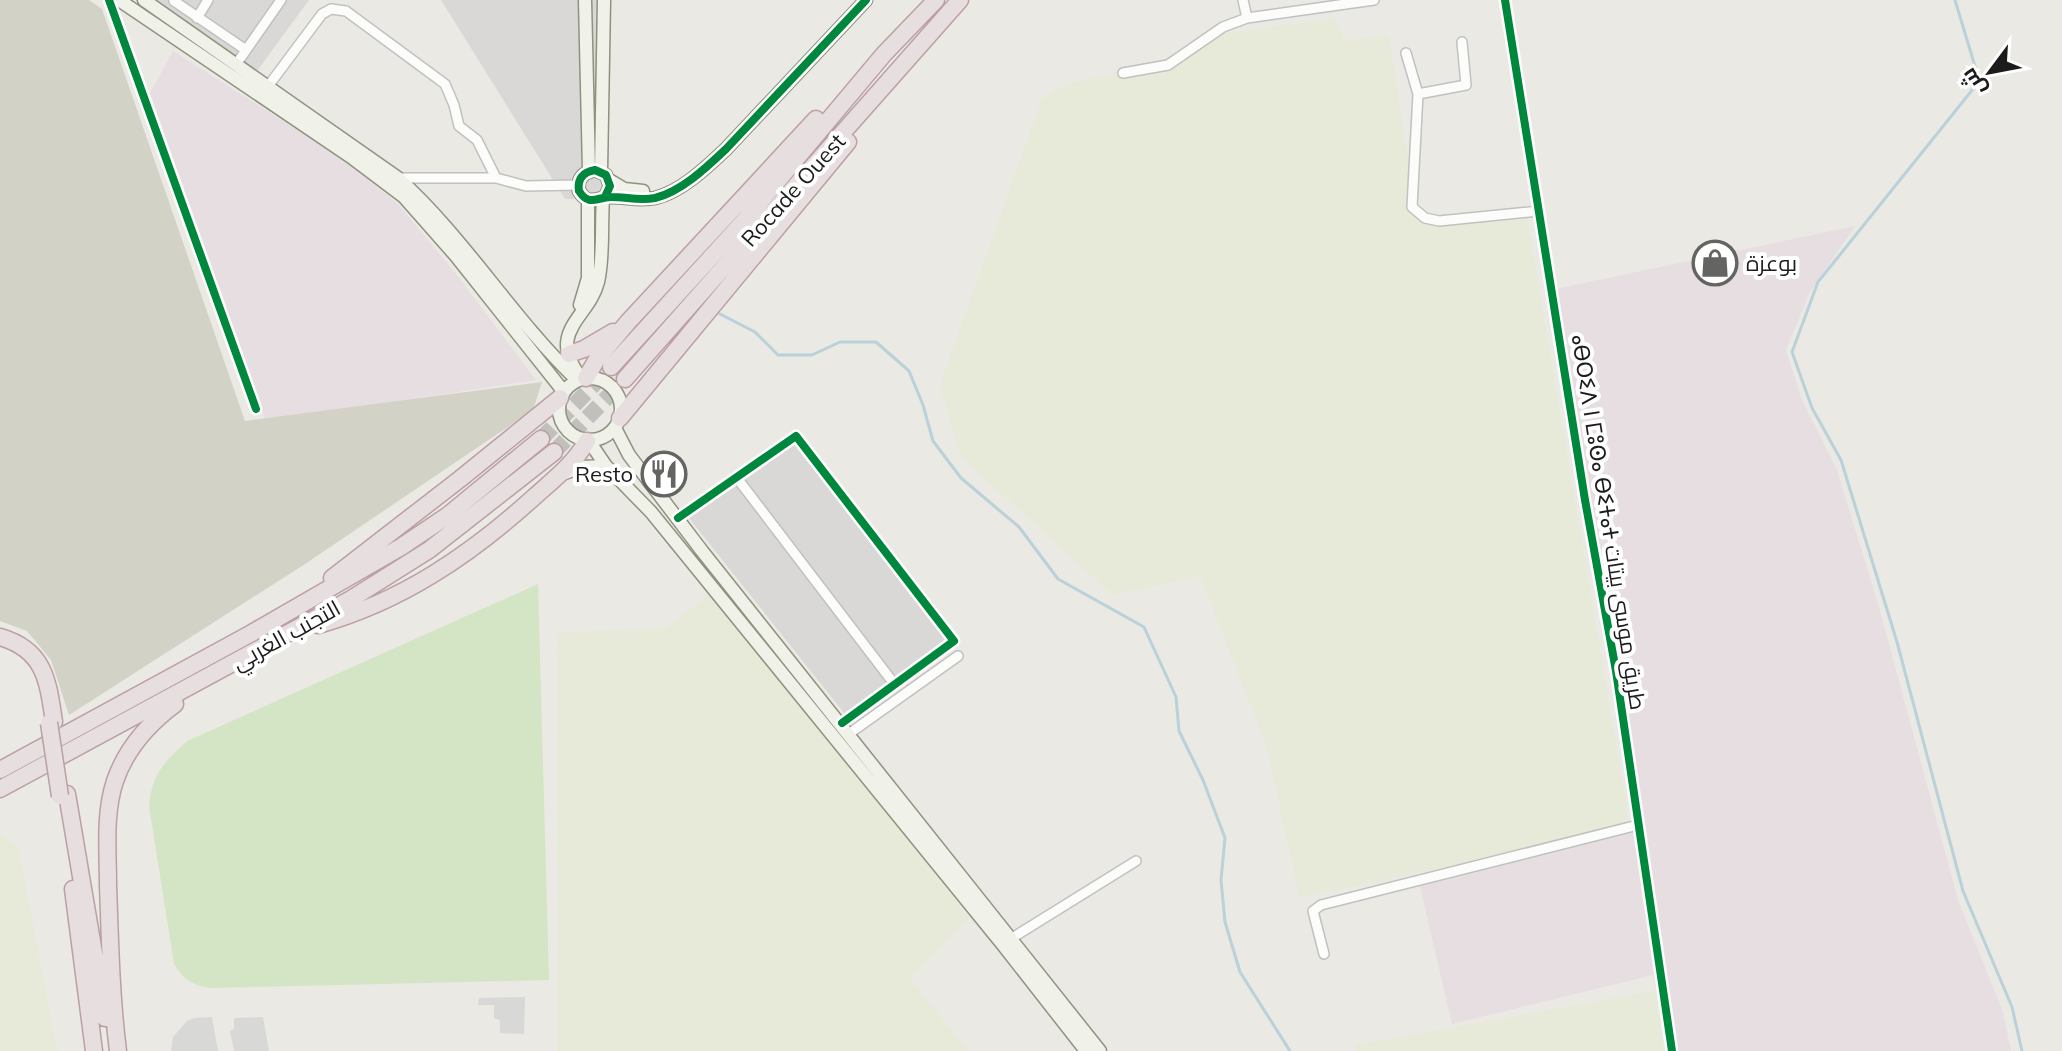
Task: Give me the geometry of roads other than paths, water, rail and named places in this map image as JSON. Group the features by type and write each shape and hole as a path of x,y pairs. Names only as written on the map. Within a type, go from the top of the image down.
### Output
{"highway":[{"name":"Rocade Ouest","path":"611,367 744,221 884,54 936,0"},
{"name":"Rocade Ouest","path":"625,379 960,0"},
{"path":"617,423 824,174 922,45"},
{"path":"582,379 628,322 815,121 884,54"},
{"path":"569,354 589,347 628,322"},
{"path":"281,616 382,541 562,395"},
{"name":"التجنب الغربي","path":"0,770 56,726 281,616 358,573 435,524 541,439"},
{"path":"294,632 335,621 379,603 451,565 492,535 559,475 577,458 588,441"},
{"name":"التجنب الغربي","path":"0,789 294,632 429,550 554,452"},
{"path":"0,637 23,646 42,669 48,684 56,726 94,1051"},
{"path":"0,644 20,653 38,674 56,726"},
{"path":"118,1051 107,823 116,779 128,754 154,720 251,655"},
{"path":"0,760 56,726"},
{"path":"64,795 111,1051"}],"main road":[{"path":"119,0 351,157 404,197 456,256 562,395"},
{"path":"144,0 398,178 428,204 544,347 582,379"},
{"path":"577,316 598,279 604,198 610,186 599,174 585,0 604,1 599,174"},
{"path":"674,190 632,191 599,174 581,176 578,185 588,200 652,199 674,190 726,149 866,0"},
{"path":"582,379 569,354 569,337 588,278 588,200"},
{"path":"1086,1051 651,512 606,466 588,441 569,433 563,426 559,417 562,395 582,379 596,378 614,389 619,398 617,423 629,455 1100,1051"},
{"path":"588,441 599,439 617,423"},
{"path":"559,475 581,467 606,466"}],"street":[{"path":"109,0 256,409"},
{"path":"197,18 208,0"},
{"path":"237,63 281,0"},
{"path":"1243,0 1247,18"},
{"path":"1123,73 1168,65 1223,27 1247,18 1374,0"},
{"name":"ⴰⴱⵔⵉⴷ ⵏ ⵎⵓⵙⴰ ⴱⵉⵜⴰⵜ طريق موسى بيتات","path":"1505,0 1585,500 1616,671 1672,1051"},
{"path":"165,14 174,1 246,50"},
{"path":"269,85 322,14 331,9 346,11 445,84 459,126 477,140 496,178"},
{"path":"1418,94 1466,85 1462,42"},
{"path":"1406,53 1418,94 1412,207 1425,218 1439,221 1539,211"},
{"path":"398,178 496,178 526,186 578,185"},
{"path":"678,518 796,436 954,641 895,685 846,728"},
{"path":"737,478 895,685"},
{"path":"846,728 958,656"},
{"path":"1324,954 1313,911 1321,905 1638,825"},
{"path":"1012,938 1136,861"}],"waterway":[{"path":"1955,0 1977,73 1973,89 1818,282 1792,352 1812,408 1841,460 1897,642 1963,891 2012,1007 2022,1051"},
{"path":"720,314 755,332 778,355 812,355 840,342 876,342 909,371 933,441 961,478 1019,527 1058,579 1144,627 1176,697 1179,731 1203,780 1225,838 1221,880 1225,922 1240,972 1290,1051"}],"tunnel":[{"path":"541,439 611,367"},
{"path":"554,452 625,379"}],"place":[{"name":"بوعزة","path":"1715,263"},
{"name":"Resto","path":"664,474"}]}
